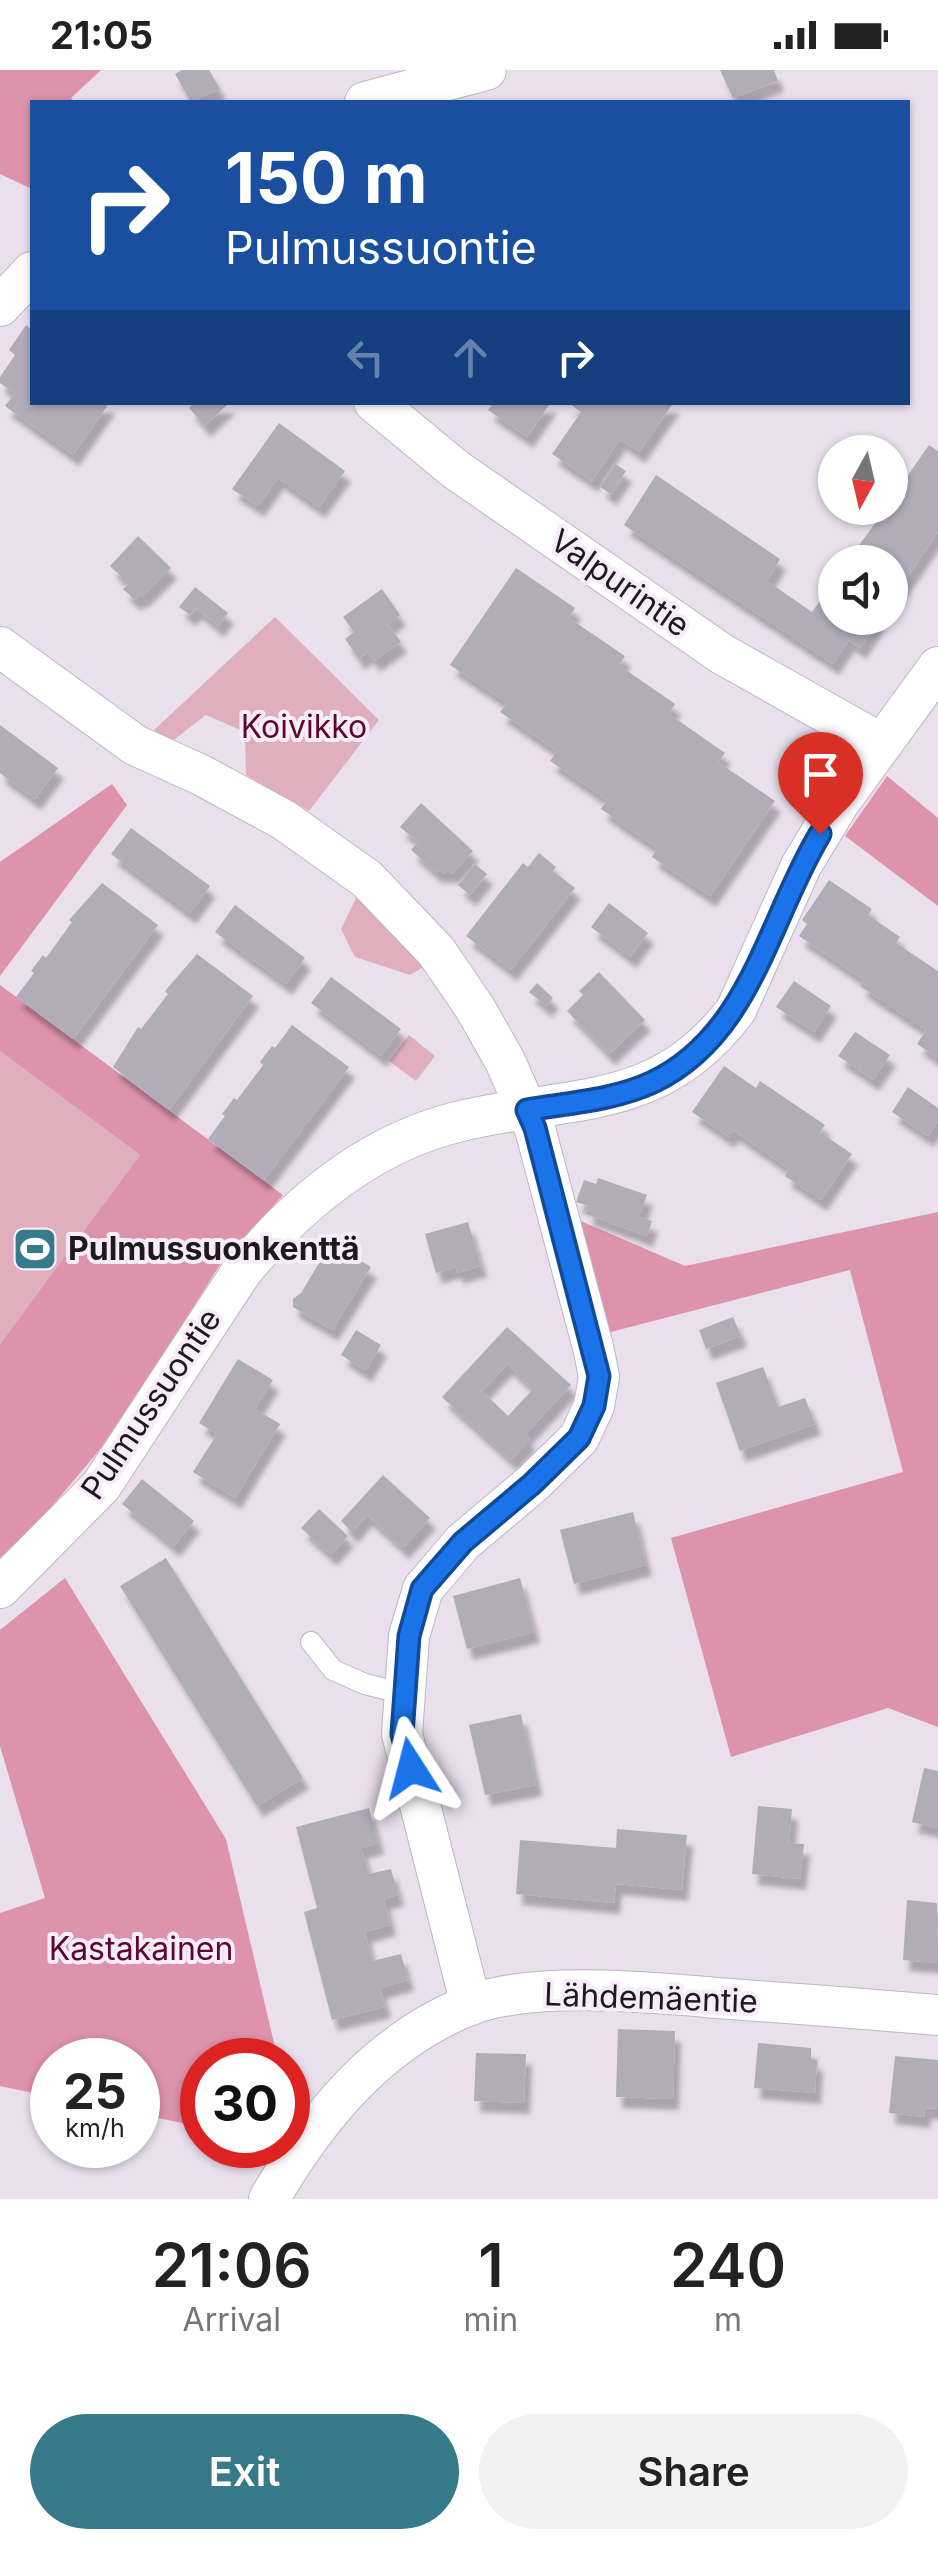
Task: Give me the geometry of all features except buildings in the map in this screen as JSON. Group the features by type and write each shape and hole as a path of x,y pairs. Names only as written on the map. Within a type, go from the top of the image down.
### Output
{"street":[{"path":"373,100 486,70"},
{"path":"0,306 30,274"},
{"name":"Valpurintie","path":"378,405 456,469 722,654 880,743"},
{"path":"0,647 156,757 202,774 284,820 367,879 436,951 467,995 505,1062 535,1128 594,1351 599,1376 594,1406 579,1438 463,1542 422,1589 409,1636 402,1734 471,2004"},
{"name":"Pulmussuontie","path":"0,1588 101,1486 242,1271 311,1198 359,1164 456,1122 606,1097 652,1083 679,1066 722,1029 736,1010 801,866 880,743 938,667"},
{"name":"Lähdemäentie","path":"269,2199 300,2146 362,2072 428,2025 471,2004 530,1994 598,1991 938,2015"}],"lane":[{"path":"311,1642 332,1670 405,1694"}],"green space":[{"path":"0,70 101,70 72,100 30,100 30,188 0,174"},
{"name":"Koivikko","path":"275,617 379,720 309,811 246,775 245,732 206,715 171,742 154,730"},
{"path":"887,776 938,818 938,906 845,836"},
{"path":"112,784 127,805 0,976 0,862"},
{"path":"358,894 425,966 410,975 355,957 341,929"},
{"path":"0,985 283,1195 219,1266 129,1410 97,1453 41,1519 0,1558 0,1344 140,1155 0,1051"},
{"path":"409,1035 435,1056 416,1081 389,1061"},
{"name":"Pulmussuonkenttä","path":"0,1051 140,1155 0,1344"},
{"path":"938,1212 938,1727 888,1708 731,1757 671,1538 903,1472 850,1270 603,1334 576,1219 685,1266"},
{"name":"Kastakainen","path":"65,1578 226,1839 273,2038 180,2038 180,2123 160,2118 160,2038 30,2038 30,2092 0,2086 0,1913 45,1898 0,1746 0,1630"}],"place":[{"name":"Pulmussuonkenttä","path":"35,1249"}],"route":[{"path":"411,1768 402,1734 409,1636 422,1589 463,1542 579,1438 594,1406 599,1376 594,1351 527,1110 606,1097 652,1083 704,1046 736,1010 801,866 820,834"}]}
